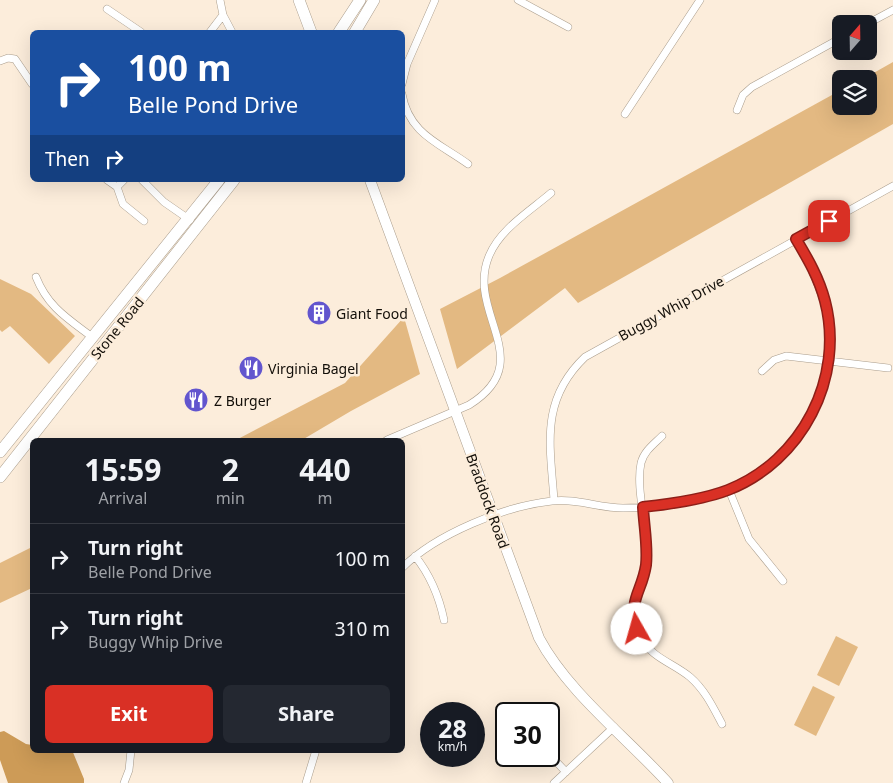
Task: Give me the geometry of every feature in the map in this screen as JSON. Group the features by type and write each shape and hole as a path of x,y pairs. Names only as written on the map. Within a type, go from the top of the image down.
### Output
{"main road":[{"path":"299,0 311,30"},
{"path":"341,30 360,0"},
{"path":"356,30 374,0"},
{"name":"Stone Road","path":"0,451 217,182"},
{"name":"Stone Road","path":"32,438 232,182"},
{"name":"Braddock Road","path":"371,182 534,626 544,647 568,679 668,783"},
{"name":"Stone Road","path":"0,476 30,440"}],"street":[{"path":"220,0 223,16 231,30"},
{"path":"405,74 435,0"},
{"path":"518,0 568,27"},
{"path":"625,114 700,0"},
{"path":"107,9 138,30"},
{"path":"878,18 893,10"},
{"path":"212,30 223,16"},
{"path":"737,110 744,95 752,88 832,43"},
{"path":"0,61 8,58 15,60 30,81"},
{"path":"405,104 409,117 419,131 468,164"},
{"path":"110,182 117,187 122,204 144,221"},
{"path":"117,187 122,182"},
{"path":"146,182 164,202 198,226"},
{"name":"Buggy Whip Drive","path":"554,500 550,418 558,391 574,367 598,348 893,186"},
{"path":"392,438 455,411 480,398 490,388 499,370 501,358 500,340 487,309 484,292 484,274 489,256 505,232 551,193"},
{"path":"405,565 415,556 450,534 494,517 554,500 617,508 643,507 704,497 729,490 765,469 798,437 820,397 828,360 830,336 825,302 815,273 796,239"},
{"path":"36,277 43,294 51,305 92,337"},
{"path":"762,371 774,360 786,356 888,368"},
{"path":"662,436 647,451 641,462 647,555 644,572 634,602 637,629 653,654 684,672 700,686 722,724"},
{"path":"0,451 17,457"},
{"path":"729,490 749,539 783,581"},
{"path":"415,556 431,579 440,600 444,620"},
{"path":"554,783 614,727"},
{"path":"124,783 129,770 131,753"},
{"path":"306,783 315,753"},
{"path":"560,766 566,772"}],"shaded area":[{"path":"893,62 893,124 578,303 565,288 457,369 440,309 500,278 832,95 832,115 877,115 877,71"},
{"path":"0,279 31,294 75,336 49,364 10,326 2,332 0,330"},
{"path":"404,317 420,374 305,438 240,438 345,383"},
{"path":"30,548 30,589 0,603 0,563"},
{"path":"836,636 858,647 839,686 817,675"},
{"path":"813,686 835,697 816,736 794,725"},
{"path":"4,731 30,745 30,753 73,753 84,783 8,783 0,760 0,732"}],"place":[{"name":"Giant Food","path":"319,313"},
{"name":"Virginia Bagel","path":"251,368"},
{"name":"Z Burger","path":"196,400"}],"route":[{"path":"637,629 634,616 634,602 646,565 647,555 643,507 704,497 729,490 756,476 783,454 798,437 820,397 824,386 828,360 830,336 828,318 821,286 796,239 829,221"}]}
